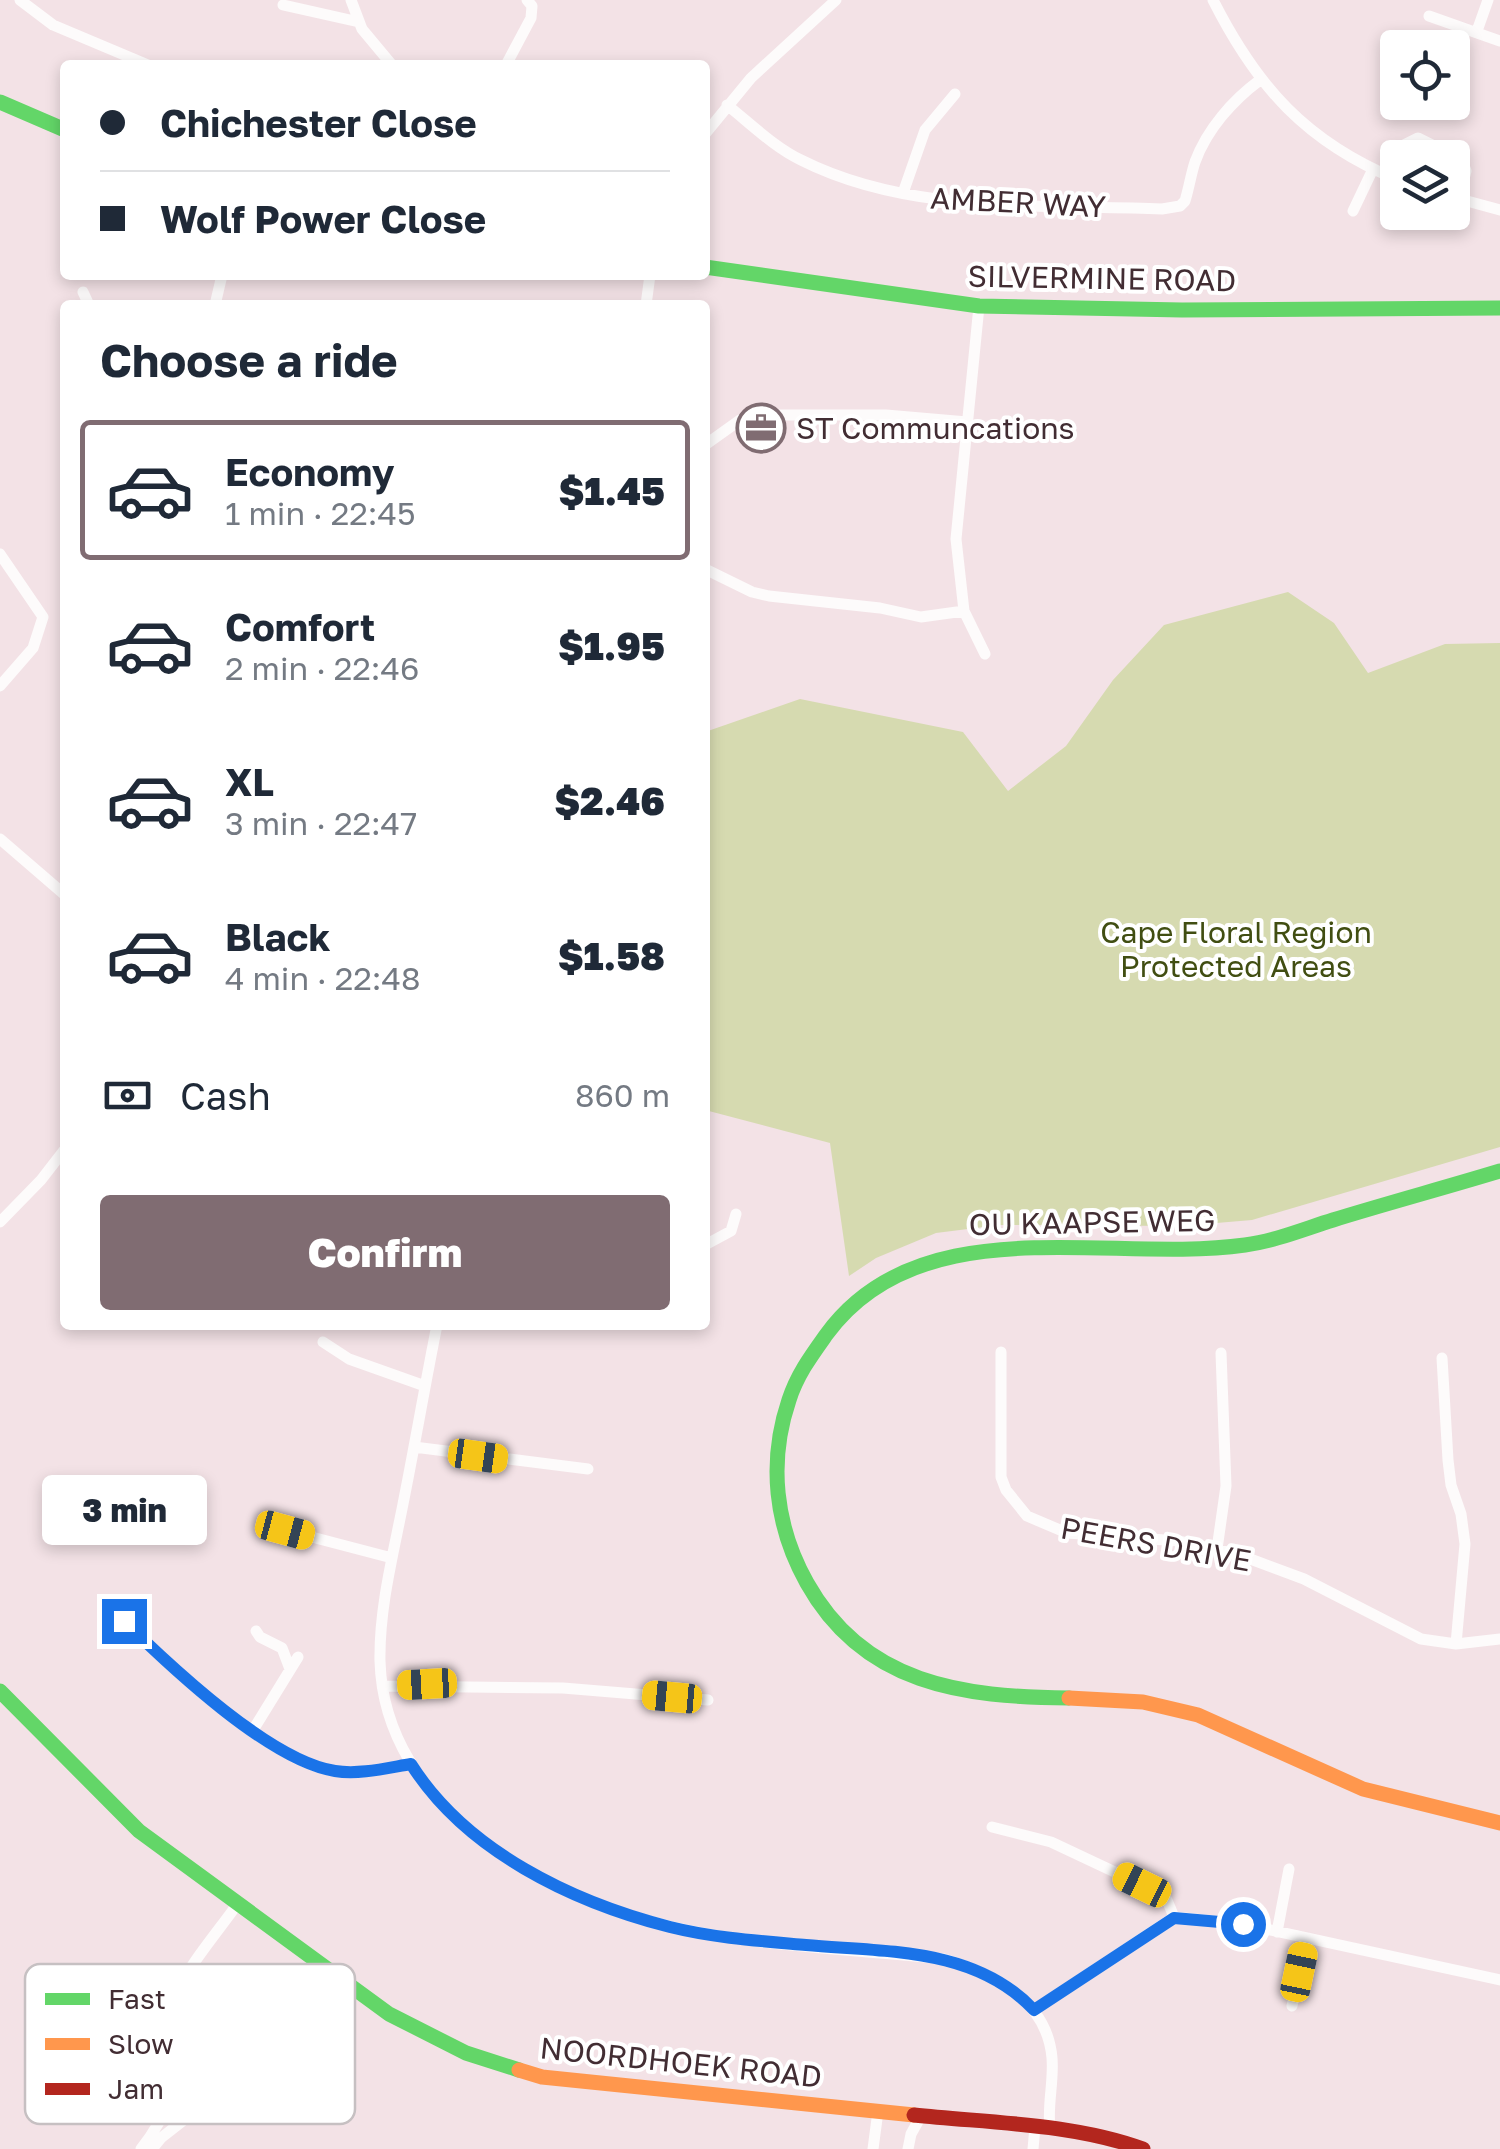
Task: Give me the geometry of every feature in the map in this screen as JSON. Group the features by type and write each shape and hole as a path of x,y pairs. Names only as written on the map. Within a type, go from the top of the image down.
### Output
{"main road":[{"path":"0,102 60,128"},
{"name":"SILVERMINE ROAD","path":"710,268 979,306 1182,310 1500,308"},
{"name":"OU KAAPSE WEG","path":"1500,1171 1246,1245 1196,1249 975,1250 913,1266 872,1288 848,1307 811,1352 784,1414 777,1481 788,1544 807,1586 849,1637 898,1670 936,1686 977,1694 1124,1700 1181,1710 1209,1718 1388,1798 1500,1823"},
{"name":"NOORDHOEK ROAD","path":"0,1691 139,1831 321,1964"},
{"name":"NOORDHOEK ROAD","path":"355,1989 426,2036 502,2067 542,2077 1042,2128 1143,2149"}],"street":[{"path":"20,0 53,25 136,60"},
{"path":"351,0 359,22 388,60"},
{"path":"509,60 531,18 532,6 527,0"},
{"path":"710,127 783,46 836,0"},
{"path":"1213,0 1260,80 1314,134 1380,172"},
{"path":"1477,31 1488,0"},
{"path":"282,4 359,22"},
{"path":"1428,16 1500,41"},
{"name":"AMBER WAY","path":"727,105 800,160 875,187 947,200 1162,209 1180,206 1196,157 1240,96 1260,80"},
{"path":"903,193 925,130 955,94"},
{"path":"1352,210 1373,169"},
{"path":"1470,202 1500,210"},
{"path":"83,292 87,300"},
{"path":"979,306 956,539 964,610 985,654"},
{"path":"710,441 740,420 756,414 902,415 967,422"},
{"path":"0,554 43,617 33,648 0,686"},
{"path":"710,572 769,596 880,608 921,617 964,610"},
{"path":"0,839 60,891"},
{"path":"0,1222 60,1156"},
{"path":"710,1242 731,1231 736,1214"},
{"path":"435,1330 380,1641 383,1686 394,1726 411,1764 438,1802 473,1835 546,1880 624,1913 718,1936 944,1958 979,1969 1002,1982 1034,2010 1048,2038 1052,2062 1048,2109 1032,2149"},
{"path":"323,1342 349,1359 425,1386"},
{"name":"PEERS DRIVE","path":"1002,1352 1001,1477 1006,1490 1027,1516 1066,1533 1142,1537 1217,1549 1271,1564 1421,1639 1456,1644 1500,1639"},
{"path":"1217,1549 1226,1486 1221,1353"},
{"path":"1442,1358 1448,1460 1464,1544 1456,1644"},
{"path":"414,1447 588,1469"},
{"path":"285,1530 392,1558"},
{"path":"124,1621 172,1668 253,1730 303,1762 351,1772 411,1764"},
{"path":"256,1631 260,1638 282,1648 290,1669"},
{"path":"253,1730 298,1657"},
{"path":"383,1686 562,1688 708,1700"},
{"path":"992,1827 1070,1849 1153,1890 1167,1900 1174,1918"},
{"path":"1277,1932 1289,1869"},
{"path":"195,1964 238,1903"},
{"path":"1034,2010 1174,1918 1243,1924 1500,1980"},
{"path":"1292,2006 1306,1938"},
{"path":"872,2149 882,2111"},
{"path":"880,2149 882,2111"},
{"path":"908,2149 910,2134 921,2116"},
{"path":"152,2149 161,2124"},
{"path":"141,2149 174,2124"}],"green space":[{"name":"Cape Floral Region Protected Areas","path":"1288,592 1334,623 1368,673 1445,644 1500,643 1500,1147 1252,1220 1181,1226 1000,1225 936,1233 876,1258 849,1276 830,1143 710,1111 710,730 800,699 963,732 1008,791 1066,746 1113,680 1164,625"}],"traffic: fast":[{"path":"0,102 60,128"},
{"path":"710,268 979,306 1182,310 1500,308"},
{"path":"1069,1698 955,1688 887,1664 857,1644 830,1617 807,1583 782,1516 778,1447 792,1391 826,1335 865,1295 912,1269 964,1254 1020,1248 1192,1249 1245,1245 1500,1171"},
{"path":"0,1691 139,1831 321,1964"},
{"path":"355,1989 389,2014 466,2053 519,2070"}],"traffic: slow":[{"path":"1069,1698 1143,1702 1198,1715 1363,1789 1500,1823"},
{"path":"519,2070 542,2077 914,2115"}],"traffic: jam":[{"path":"914,2115 1059,2129 1143,2149"}],"place":[{"name":"ST Communcations","path":"761,428"}],"route":[{"path":"124,1621 172,1668 280,1750 334,1771 411,1764 438,1802 473,1835 546,1880 624,1913 670,1927 742,1939 944,1958 979,1969 1002,1982 1034,2010 1174,1918 1243,1924"}]}
